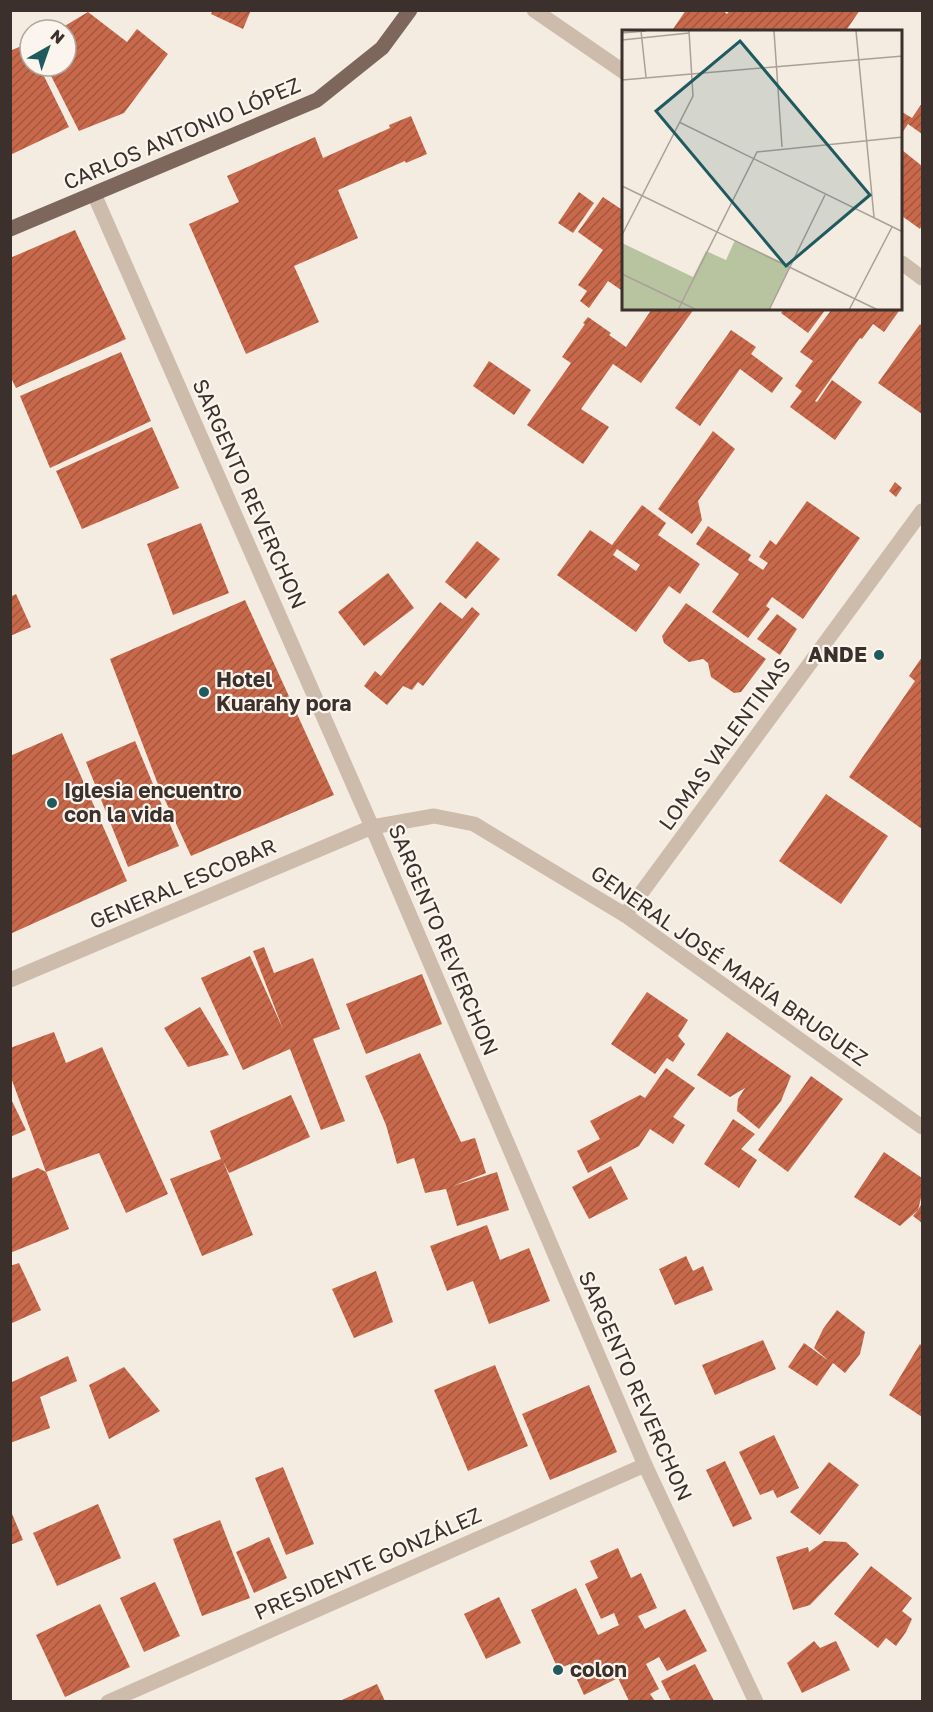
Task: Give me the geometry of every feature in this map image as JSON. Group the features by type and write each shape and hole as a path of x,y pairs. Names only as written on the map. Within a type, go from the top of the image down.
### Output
{"main road":[{"name":"CARLOS ANTONIO LÓPEZ","path":"10,229 317,100 382,48 410,10"}],"street":[{"path":"534,10 622,71"},
{"name":"SARGENTO REVERCHON","path":"94,194 372,826 645,1465 756,1701"},
{"path":"903,264 922,278"},
{"name":"LOMAS VALENTINAS","path":"625,915 922,511"},
{"name":"GENERAL JOSÉ MARÍA BRUGUEZ","path":"372,826 434,816 474,824 625,915 922,1127"},
{"name":"GENERAL ESCOBAR","path":"10,980 372,826"},
{"name":"PRESIDENTE GONZÁLEZ","path":"108,1701 645,1465"}],"building":[{"path":"213,10 251,10 243,29 211,14"},
{"path":"686,10 722,10 727,14 730,10 860,10 846,30 672,30"},
{"path":"88,12 127,42 137,29 168,54 124,113 79,131 52,78 78,78 78,18"},
{"path":"18,47 18,78 45,78 69,127 10,155 10,51"},
{"path":"922,103 922,134 908,124 903,132 903,113 912,118"},
{"path":"411,116 427,154 338,190 358,238 294,266 319,322 246,354 189,224 239,202 227,176 315,137 323,158"},
{"path":"903,151 922,166 922,225 920,229 903,217"},
{"path":"579,192 594,203 573,233 558,223"},
{"path":"603,197 622,210 622,291 608,281 589,308 580,301 587,291 578,285 603,250 578,232"},
{"path":"75,230 126,339 16,388 10,376 10,258"},
{"path":"651,310 693,310 641,383 613,364 581,409 609,427 583,464 527,425 571,363 562,357 588,317 626,347"},
{"path":"783,310 825,310 808,333 781,313"},
{"path":"831,310 899,311 884,332 873,324 862,339 860,338 815,401 817,402 832,380 862,402 835,440 790,407 802,391 795,386 813,361 800,352"},
{"path":"920,324 922,326 922,414 878,383"},
{"path":"731,330 756,347 751,354 783,378 772,393 740,369 700,426 675,408"},
{"path":"121,352 151,421 50,468 20,396"},
{"path":"489,361 531,390 514,415 473,386"},
{"path":"152,427 179,488 82,529 56,471"},
{"path":"713,431 735,449 698,501 702,520 692,534 658,509"},
{"path":"895,482 902,488 896,497 889,491"},
{"path":"807,501 860,538 803,619 772,597 766,606 770,609 748,638 712,612 739,574 696,544 708,526 751,555 748,560 763,570 768,563 759,557 770,540 776,545"},
{"path":"642,505 666,523 658,535 700,564 680,594 669,586 636,632 557,575 590,530 612,545","holes":["617,549 640,565 636,571 613,555"]},
{"path":"201,523 229,593 173,615 147,544"},
{"path":"477,541 500,559 466,599 445,582"},
{"path":"388,573 414,608 364,646 338,612"},
{"path":"16,594 31,627 10,636 10,597"},
{"name":"Hotel Kuarahy pora","path":"245,600 334,795 191,856 159,787 110,659"},
{"path":"440,602 462,619 472,607 480,614 423,686 418,682 412,690 403,686 387,705 364,686 375,671 381,676"},
{"path":"686,603 766,659 741,692 734,693 711,677 708,663 703,659 689,662 664,643 662,636"},
{"path":"777,614 797,629 780,655 757,639"},
{"path":"922,657 922,829 849,777 915,681 909,676"},
{"name":"Iglesia encuentro con la vida","path":"62,733 127,881 10,934 10,756"},
{"path":"135,741 179,846 128,867 86,762"},
{"path":"826,794 888,836 841,904 779,861"},
{"path":"264,947 274,973 313,958 340,1029 313,1039 345,1121 321,1130 290,1049 243,1070 201,978 250,956 283,1029 253,951"},
{"path":"422,974 442,1024 366,1054 346,1004"},
{"path":"647,992 688,1020 678,1036 685,1044 673,1062 667,1058 655,1074 611,1044"},
{"path":"200,1007 229,1055 188,1067 164,1028"},
{"path":"54,1032 66,1063 102,1047 168,1194 126,1213 99,1153 46,1172 10,1075 10,1048"},
{"path":"727,1032 791,1076 781,1101 759,1129 737,1111 738,1099 745,1088 730,1097 697,1075"},
{"path":"420,1053 461,1142 475,1138 486,1173 453,1186 497,1172 509,1210 457,1226 446,1189 425,1193 414,1158 397,1164 386,1125 365,1076"},
{"path":"666,1068 695,1088 673,1117 685,1125 673,1144 650,1129 639,1146 588,1173 577,1151 600,1139 590,1121 640,1095 645,1098"},
{"path":"811,1076 843,1099 788,1172 758,1150"},
{"path":"291,1095 310,1137 229,1173 223,1161 253,1235 202,1256 170,1179 221,1159 210,1131"},
{"path":"10,1097 26,1130 10,1137"},
{"path":"733,1119 755,1134 741,1149 757,1160 739,1188 704,1164"},
{"path":"884,1152 922,1178 922,1194 918,1210 900,1226 854,1197"},
{"path":"611,1166 628,1199 589,1219 572,1187"},
{"path":"38,1168 46,1172 69,1229 10,1253 10,1179"},
{"path":"922,1203 922,1223 913,1216"},
{"path":"487,1225 500,1260 529,1248 550,1301 489,1324 473,1281 447,1291 430,1246"},
{"path":"686,1256 693,1271 703,1266 713,1290 675,1305 659,1269"},
{"path":"19,1263 41,1310 10,1324 10,1266"},
{"path":"376,1271 393,1322 354,1338 332,1289"},
{"path":"837,1310 865,1332 860,1354 845,1373 833,1363 817,1386 788,1367 804,1343 829,1361 814,1348 823,1329"},
{"path":"763,1340 776,1369 715,1395 702,1365"},
{"path":"920,1344 922,1346 922,1417 889,1395"},
{"path":"68,1356 77,1381 40,1397 50,1428 10,1443 10,1383"},
{"path":"495,1365 528,1446 468,1471 434,1390"},
{"path":"124,1367 160,1411 109,1439 89,1385"},
{"path":"589,1385 617,1452 550,1480 522,1414"},
{"path":"774,1435 799,1488 777,1498 773,1490 760,1495 739,1452"},
{"path":"725,1461 752,1519 733,1527 706,1470"},
{"path":"829,1462 859,1485 820,1535 790,1512"},
{"path":"283,1467 314,1544 286,1555 255,1478"},
{"path":"98,1504 121,1558 57,1586 33,1533"},
{"path":"10,1509 23,1540 10,1545"},
{"path":"220,1520 250,1598 202,1616 173,1539"},
{"path":"269,1537 287,1578 254,1593 236,1552"},
{"path":"824,1541 846,1542 859,1554 810,1605 793,1610 776,1557 808,1547 809,1552"},
{"path":"618,1548 631,1578 641,1573 657,1608 638,1616 645,1629 685,1609 707,1651 667,1671 659,1657 646,1664 659,1689 650,1694 655,1701 629,1701 618,1678 584,1695 570,1664 558,1669 531,1610 576,1588 598,1635 619,1625 614,1613 601,1619 585,1584 598,1578 590,1561"},
{"path":"871,1566 912,1598 902,1611 912,1619 896,1646 886,1638 878,1648 834,1614"},
{"path":"155,1582 180,1636 144,1652 120,1598"},
{"path":"499,1597 521,1643 486,1659 464,1614"},
{"path":"100,1604 130,1667 65,1697 36,1635"},
{"path":"814,1641 820,1648 836,1641 850,1670 802,1693 787,1663"},
{"path":"695,1664 714,1701 671,1701 661,1681"},
{"path":"377,1684 385,1701 342,1700"}],"place":[{"name":"ANDE","path":"879,655"},
{"name":"Hotel Kuarahy pora","path":"204,692"},
{"name":"Iglesia encuentro con la vida","path":"52,803"},
{"name":"colon","path":"558,1670"}]}
